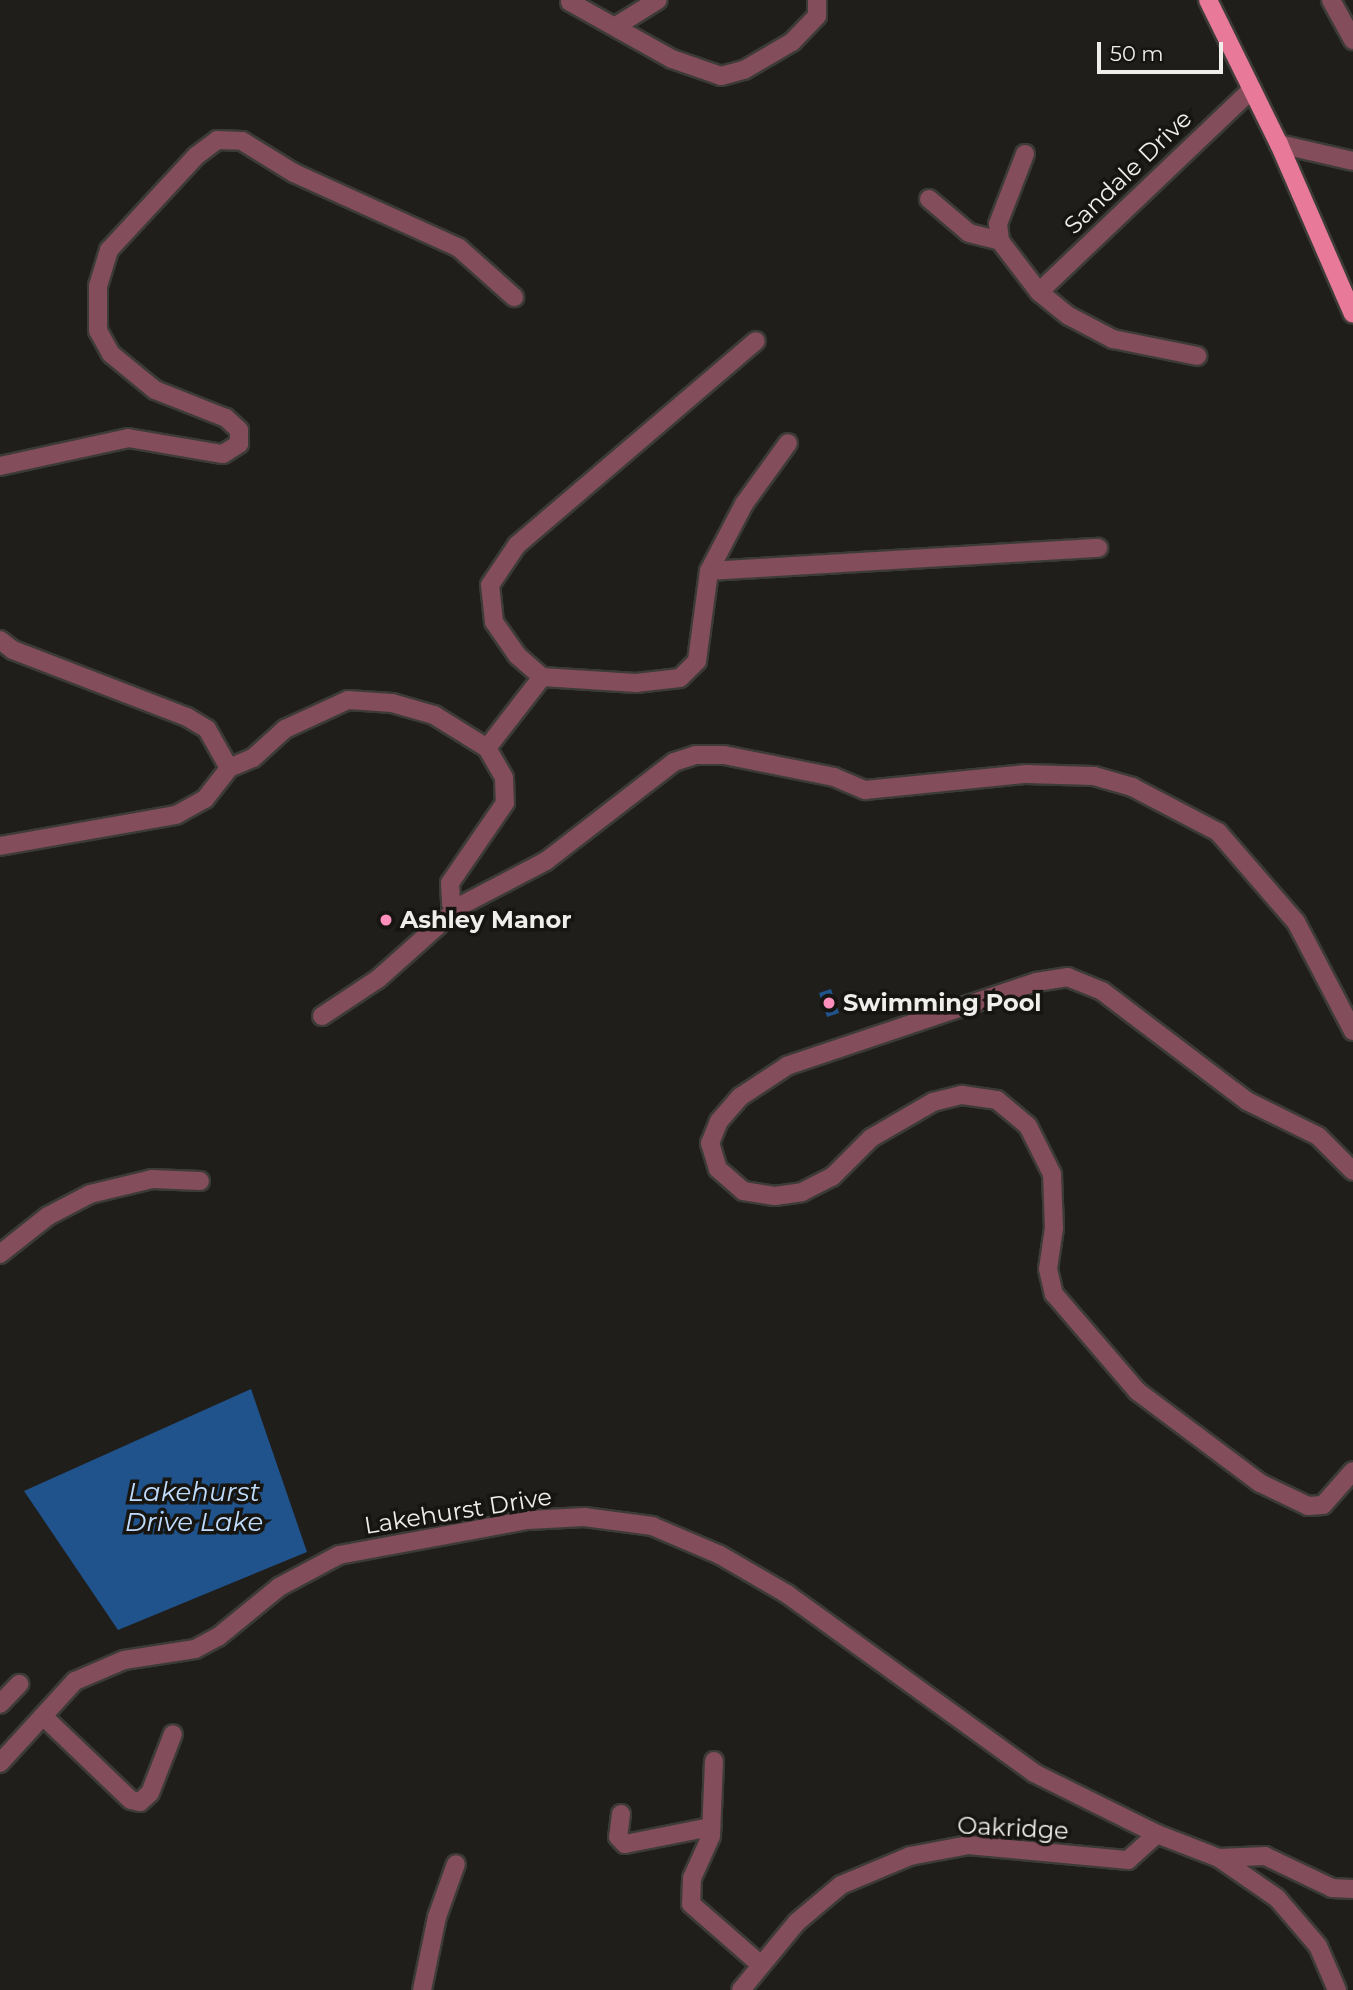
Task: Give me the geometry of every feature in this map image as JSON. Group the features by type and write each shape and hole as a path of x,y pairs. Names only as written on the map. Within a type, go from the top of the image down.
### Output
{"main road":[{"path":"1208,0 1279,144 1353,314"}],"street":[{"path":"616,26 658,0"},
{"path":"570,2 672,59 722,76 744,70 792,42 817,16 817,0"},
{"path":"1331,0 1353,40"},
{"name":"Sandale Drive","path":"1039,292 1252,89"},
{"path":"0,466 128,438 223,454 239,444 239,430 226,418 155,390 111,355 98,331 98,286 109,250 196,156 217,140 242,141 294,173 459,248 514,297"},
{"path":"1279,144 1353,160"},
{"path":"1025,154 998,224 1000,241 1039,292 1069,316 1113,339 1197,356"},
{"path":"929,199 969,233 1000,241"},
{"path":"756,341 517,545 491,585 494,622 517,655 542,677 636,683 680,678 697,661 709,571 744,504 789,443"},
{"path":"709,571 1098,548"},
{"path":"0,640 13,650 187,717 207,729 229,768"},
{"path":"487,748 526,702 542,677"},
{"path":"0,846 176,815 205,799 229,768 253,758 285,729 348,700 392,703 434,715 487,748 504,778 505,803 450,883 451,903 460,906"},
{"path":"322,1016 378,979 460,906 546,860 674,762 695,755 724,755 834,777 865,790 1026,774 1094,776 1132,787 1219,832 1296,922 1353,1031"},
{"path":"1353,1171 1318,1136 1247,1101 1102,991 1068,977 1036,982 787,1066 740,1097 719,1121 710,1143 718,1169 743,1191 775,1196 802,1192 832,1177 871,1138 933,1102 962,1095 997,1100 1028,1126 1052,1174 1054,1228 1048,1269 1054,1294 1137,1391 1260,1483 1308,1506 1322,1505 1353,1471"},
{"path":"0,1254 48,1216 90,1194 152,1179 200,1181"},
{"name":"Lakehurst Drive","path":"0,1763 75,1681 124,1660 195,1648 218,1637 279,1587 339,1555 528,1520 584,1517 652,1525 720,1555 870,1651 957,1720 1034,1773 1157,1834 1219,1858"},
{"path":"0,1704 19,1684"},
{"path":"44,1717 131,1800 140,1802 150,1793 173,1734"},
{"path":"714,1761 711,1827 692,1878 691,1904 761,1965"},
{"path":"621,1814 618,1837 625,1844 711,1827"},
{"name":"Oakridge","path":"740,1990 797,1922 841,1885 910,1856 968,1845 1128,1860 1157,1834"},
{"path":"1219,1858 1265,1856 1332,1888 1353,1889"},
{"path":"1219,1858 1277,1898 1318,1946 1337,1990"},
{"path":"422,1990 437,1917 456,1864"}],"water":[{"name":"Swimming Pool","path":"831,989 839,1013 827,1017 819,993"},
{"name":"Lakehurst Drive Lake","path":"251,1389 307,1552 118,1630 24,1491"}],"place":[{"name":"Ashley Manor","path":"386,920"},
{"name":"Swimming Pool","path":"829,1003"}]}
